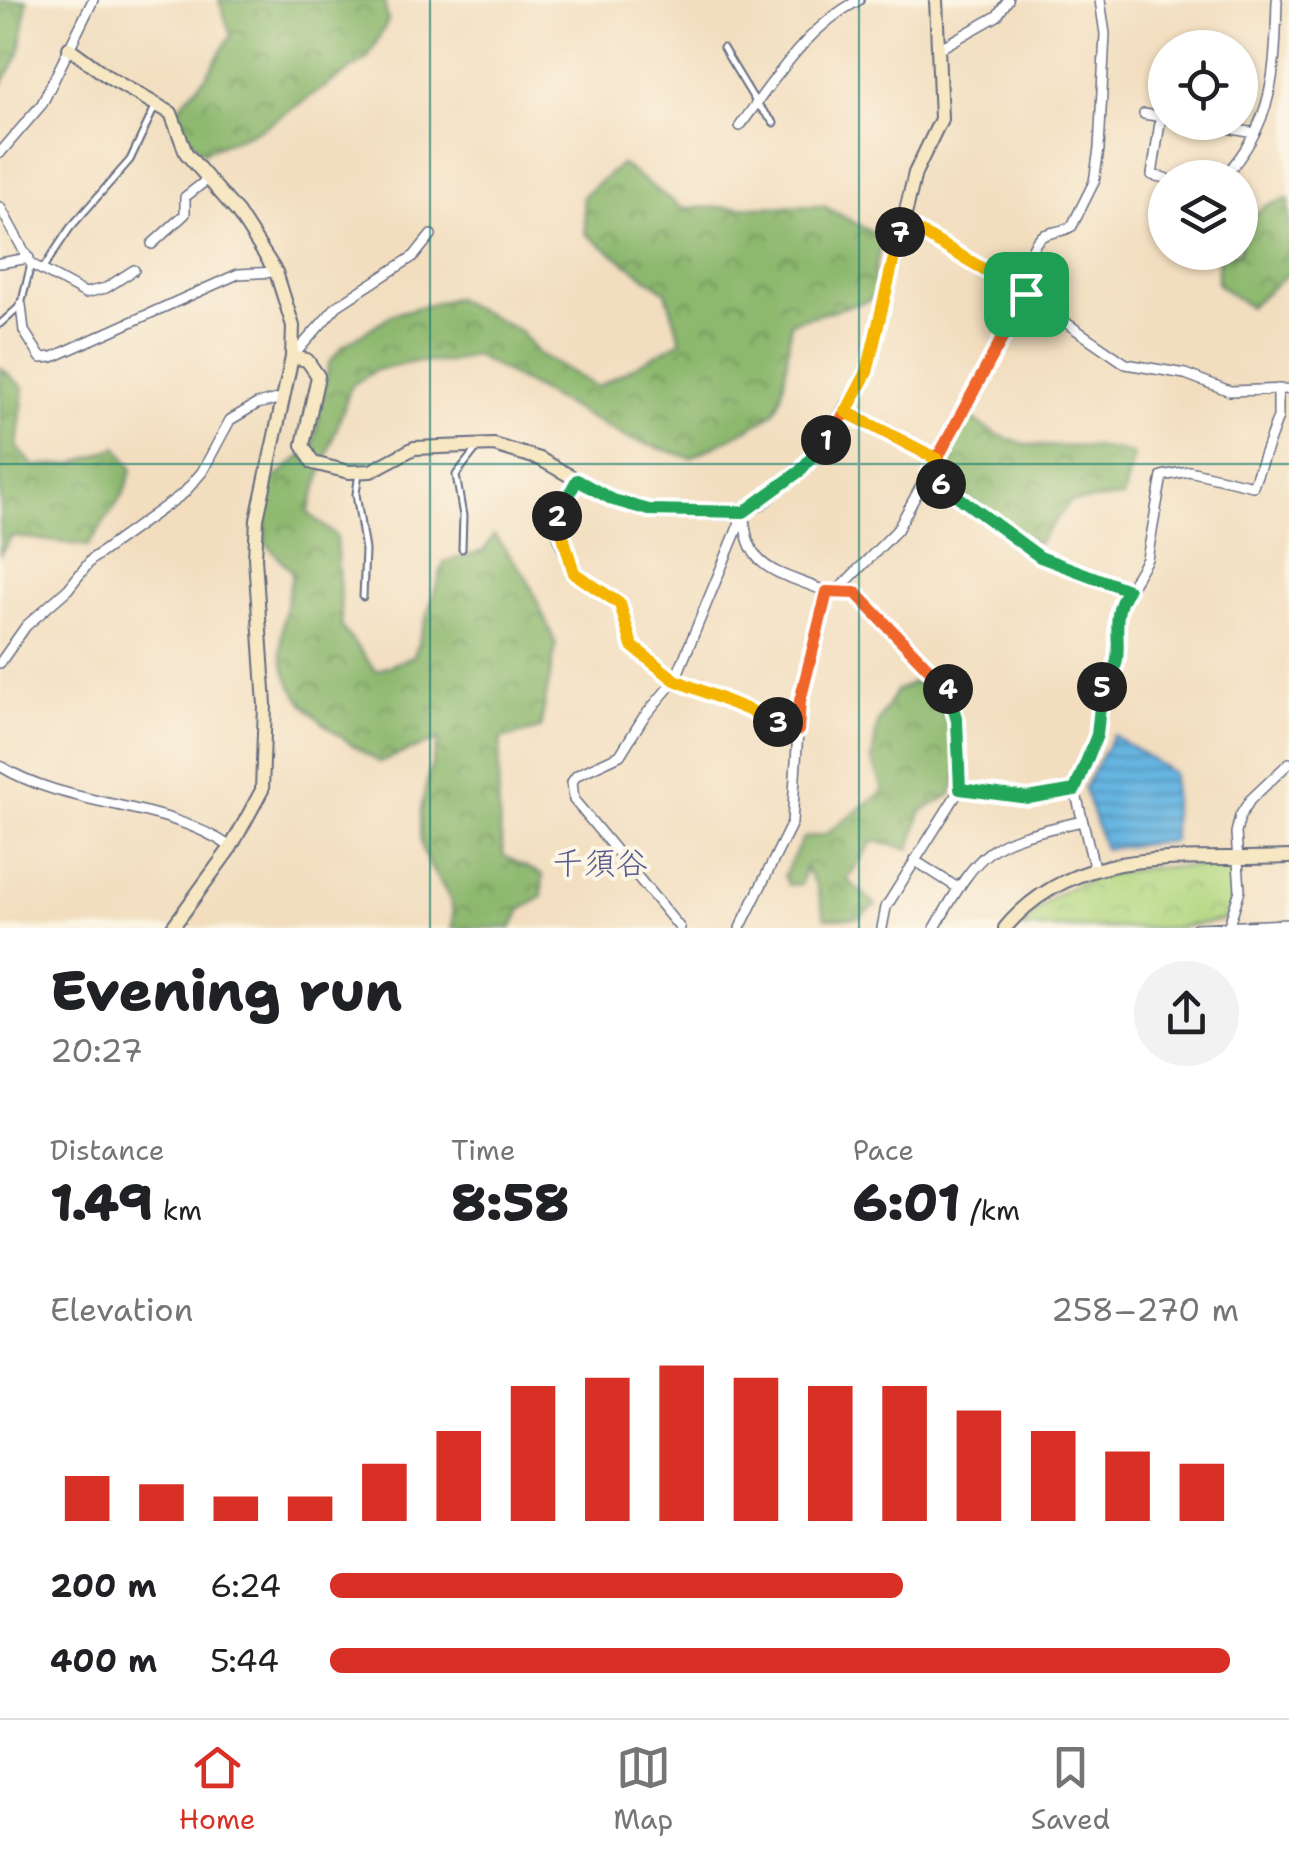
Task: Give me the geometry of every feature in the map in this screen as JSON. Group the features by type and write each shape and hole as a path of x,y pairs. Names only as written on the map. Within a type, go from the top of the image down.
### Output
{"street":[{"path":"0,153 42,104 93,0"},
{"path":"740,126 804,41 834,14 859,0"},
{"path":"680,928 622,862 572,793 577,775 620,755 642,718 675,680 744,512 800,471 846,412 867,372 915,174 941,119 936,0"},
{"path":"937,50 998,16 1008,0"},
{"path":"740,928 792,823 800,701 832,592 890,540 1026,294 1024,282 1035,244 1042,236 1072,226 1094,182 1105,34 1100,0"},
{"path":"1258,124 1275,85 1276,0"},
{"path":"69,48 110,79 158,102 171,113 186,154 238,213 276,272 293,326 292,357 259,497 254,558 266,760 262,790 231,846 172,928"},
{"path":"1144,114 1148,115"},
{"path":"152,244 185,214 185,197 208,179"},
{"path":"0,207 30,261 86,293 106,288 134,270"},
{"path":"903,222 1026,294 1126,364 1185,374 1230,391 1283,389 1278,417 1253,486 1188,471 1162,476 1147,559 1116,611 1118,664 1097,700 1097,735 1075,790 1094,866"},
{"path":"292,357 337,306 414,256 432,235"},
{"path":"0,263 30,261"},
{"path":"21,305 24,330 40,358 53,358 238,274 276,272"},
{"path":"292,357 307,360 318,376 303,430 303,445 313,464 326,470 371,471 414,448 478,446 522,452 613,500 649,510 744,512"},
{"path":"0,663 26,626 68,589 92,559 184,492 202,472 230,420 257,404 282,398"},
{"path":"846,412 937,459"},
{"path":"928,475 1040,557 1128,590"},
{"path":"577,480 556,519 574,573 620,604 632,646 675,680 798,730"},
{"path":"744,512 744,539 761,566 832,592"},
{"path":"882,928 886,908 914,860 950,811 960,789 957,721 943,680"},
{"path":"1229,927 1240,890 1236,833 1240,816 1250,800 1289,764"},
{"path":"0,766 52,789 200,826 231,846"},
{"path":"960,789 1028,798 1075,790"},
{"path":"935,928 958,888 994,845 1082,821"},
{"path":"1005,928 1044,889 1094,866 1289,857"},
{"path":"914,860 958,888"},
{"path":"1196,928 1289,924"}],"lane":[{"path":"724,48 756,104 774,123"},
{"path":"42,270 70,228 130,160 158,102"},
{"path":"0,324 21,305 30,261"},
{"path":"462,549 463,516 456,475 478,446"},
{"path":"359,472 356,494 365,550 363,597"},
{"path":"832,592 856,593 943,680"}],"green space":[{"path":"0,0 27,0 20,53 0,87"},
{"path":"219,0 384,0 388,21 367,59 263,128 203,152 188,138 178,108 207,75 231,35"},
{"path":"621,164 682,208 824,206 882,238 874,275 879,294 867,301 791,322 777,407 751,427 691,458 627,438 474,355 450,362 414,362 376,370 351,386 308,513 336,536 342,628 376,671 414,656 444,562 484,551 494,535 527,578 556,645 540,729 501,739 499,769 504,856 543,875 542,897 521,910 512,928 452,928 452,906 425,856 420,828 423,798 439,739 379,762 319,719 295,691 281,647 292,572 265,542 265,487 313,446 329,363 342,347 393,314 454,298 520,331 537,353 597,387 681,341 666,292 586,234 583,196"},
{"path":"1289,199 1289,273 1249,307 1217,284 1218,270 1258,270 1258,211"},
{"path":"0,367 24,388 17,447 34,466 73,464 117,447 132,469 124,493 88,546 12,536 0,554"},
{"path":"971,418 1014,441 1111,449 1134,455 1123,497 1070,502 1037,544 970,502 934,468 952,433"},
{"path":"919,680 947,718 961,771 950,795 921,812 910,849 873,841 847,880 876,905 858,918 825,918 816,884 805,868 801,884 788,885 784,875 803,838 826,834 884,791 872,760 878,722 896,691"},
{"path":"1235,866 1233,902 1223,920 1175,928 1022,928 1042,906 1091,879 1147,869"}],"water":[{"path":"1113,735 1173,773 1173,841 1104,849 1084,788"}],"district":[{"name":"千須谷","path":"600,863"}],"route":[{"path":"1026,294 903,222 867,372 846,412 937,459 928,475 1040,557 1063,569 1128,590 1116,611 1118,664 1114,677 1102,686 1097,700 1097,735 1075,790 1028,798 960,789 957,721 943,680 856,593 827,592 800,701 798,730 675,680 632,646 620,604 574,573 556,519 577,480 613,500 649,510 744,512 800,471 846,412 937,459 982,368 1026,294"}]}
